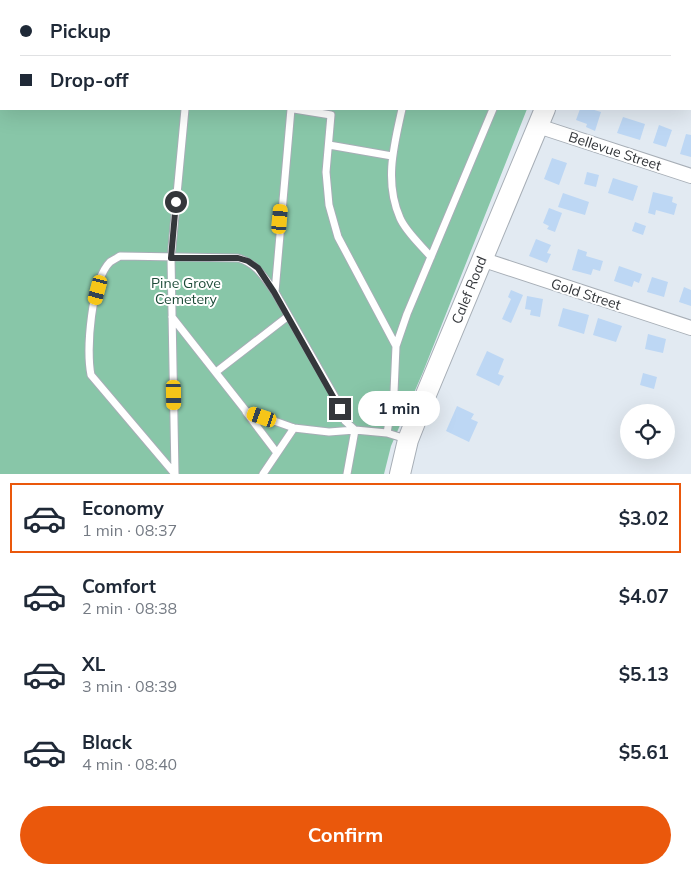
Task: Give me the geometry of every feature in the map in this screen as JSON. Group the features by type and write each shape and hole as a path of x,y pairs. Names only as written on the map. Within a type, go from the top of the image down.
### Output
{"main road":[{"name":"Calef Road","path":"400,474 408,440 481,259 542,117"}],"street":[{"name":"Bellevue Street","path":"542,117 691,176"},
{"name":"Gold Street","path":"481,259 691,328"}],"lane":[{"path":"175,474 171,258 184,110"},
{"path":"274,292 292,110"},
{"path":"305,110 332,112 326,172 329,205 338,237 396,346"},
{"path":"402,110 392,156 392,190 400,219 431,257"},
{"path":"387,433 394,392 396,346 493,110"},
{"path":"329,145 392,156"},
{"path":"175,474 91,375 88,358 95,300 101,279 110,263 120,256 238,258 248,261 258,268 335,397 345,421 354,430"},
{"path":"172,317 277,453"},
{"path":"216,372 287,317"},
{"path":"246,411 294,428 329,432 354,430 387,433 408,440"},
{"path":"263,474 294,428"},
{"path":"347,474 354,430"}],"green space":[{"name":"Pine Grove Cemetery","path":"0,110 527,110 423,372 391,446 384,474 0,474"}],"building":[{"path":"580,110 601,112 595,131 586,127 587,124 576,120"},
{"path":"623,117 645,124 640,140 617,133"},
{"path":"659,125 672,130 666,147 653,143"},
{"path":"686,134 691,135 691,157 680,154"},
{"path":"552,158 567,163 559,185 544,179"},
{"path":"587,172 599,175 596,187 584,184"},
{"path":"613,178 638,186 633,201 608,193"},
{"path":"653,192 673,197 672,202 677,204 674,215 656,210 655,215 648,213"},
{"path":"563,193 589,202 585,215 558,207"},
{"path":"549,208 562,213 555,232 547,229 549,226 543,223"},
{"path":"635,222 646,226 643,235 632,231"},
{"path":"536,239 551,245 547,253 551,254 547,263 529,256"},
{"path":"578,249 587,252 586,256 603,261 600,271 593,269 591,275 572,270"},
{"path":"619,266 642,274 639,283 634,281 632,287 614,281"},
{"path":"652,277 668,282 664,297 647,292"},
{"path":"684,287 691,290 691,306 679,302"},
{"path":"511,290 523,295 511,323 502,319 511,299 508,297"},
{"path":"527,296 543,299 540,317 530,315 531,310 525,309"},
{"path":"563,308 589,315 584,334 558,326"},
{"path":"598,318 622,326 616,342 593,335"},
{"path":"648,334 666,339 663,353 645,349"},
{"path":"487,351 504,359 498,374 504,376 499,386 476,375"},
{"path":"643,373 657,377 654,389 640,385"},
{"path":"457,406 474,414 471,419 478,422 469,442 446,431"}],"route":[{"path":"176,202 171,258 238,258 248,261 258,268 274,292 335,397 340,409"}]}
